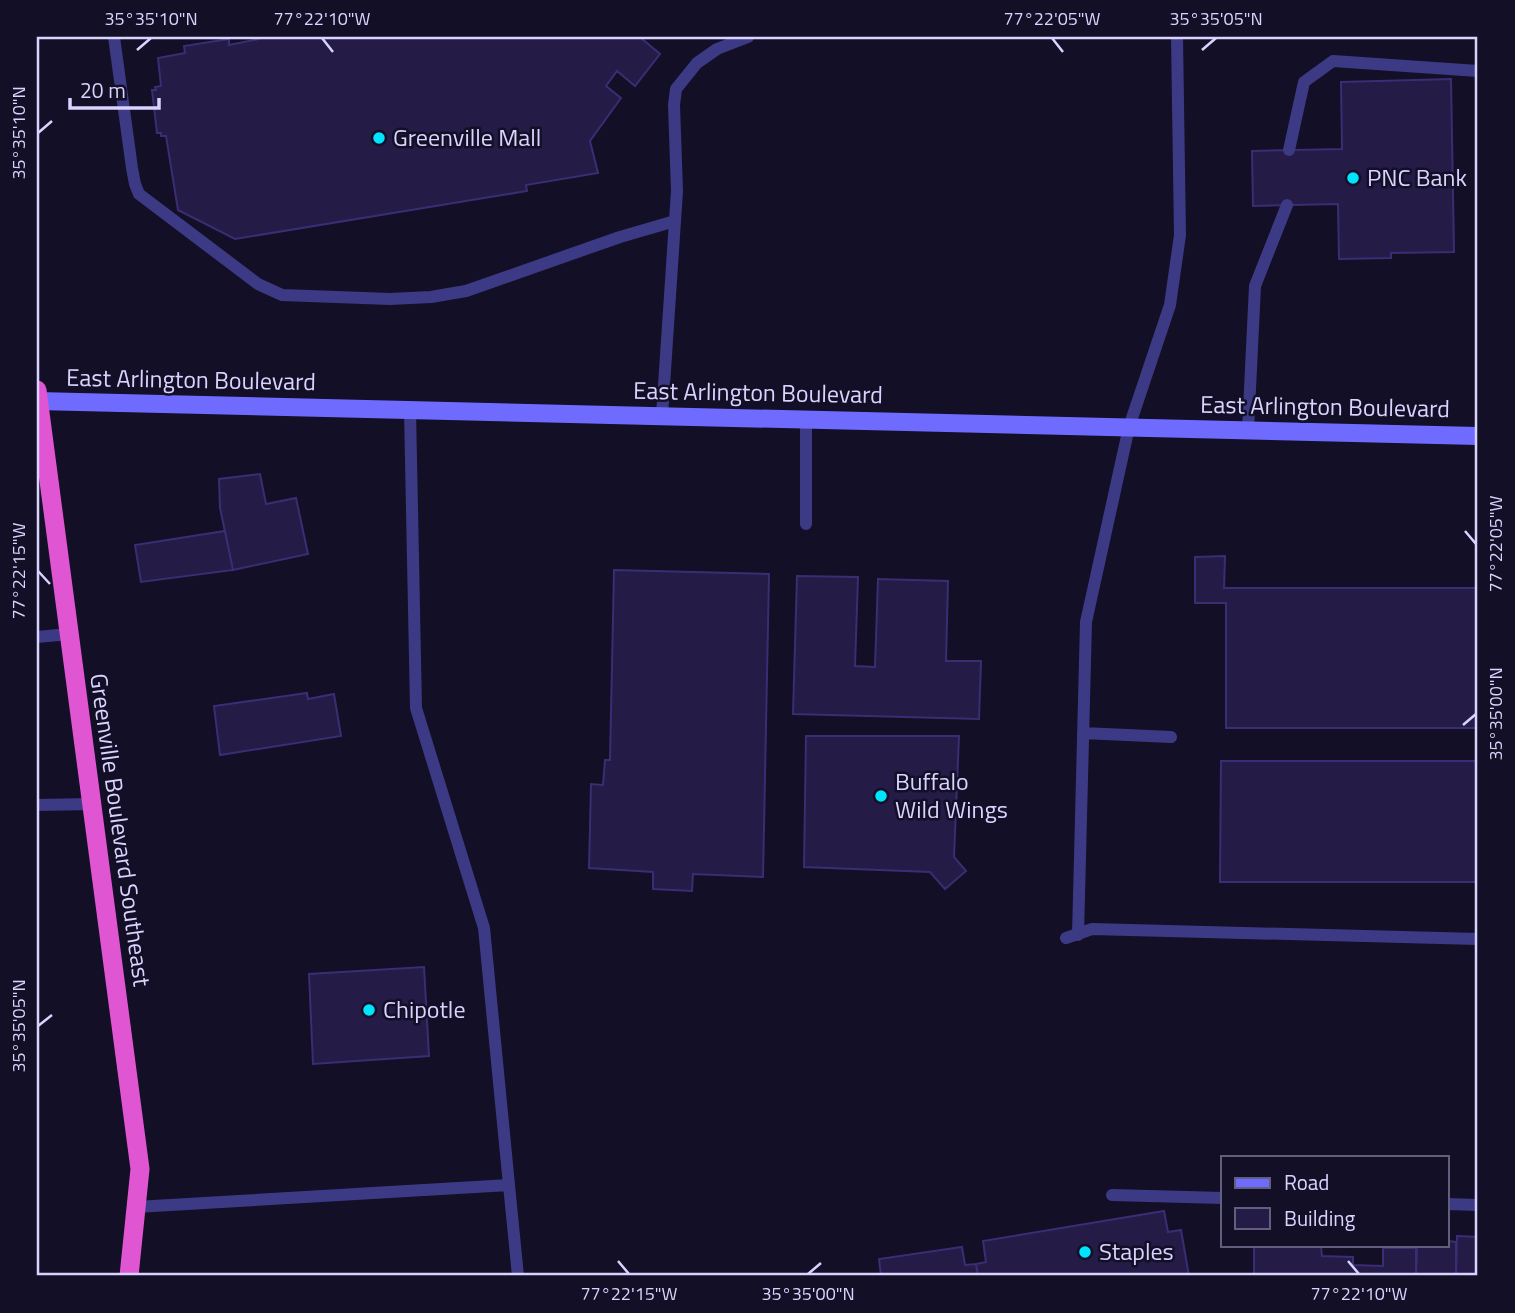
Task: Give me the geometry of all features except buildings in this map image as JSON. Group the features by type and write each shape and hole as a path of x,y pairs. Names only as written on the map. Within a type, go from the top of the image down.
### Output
{"highway":[{"name":"Greenville Boulevard Southeast","path":"37,397 141,1169 128,1276"}],"main road":[{"name":"East Arlington Boulevard","path":"37,397 410,410 1478,436"}],"lane":[{"path":"114,37 132,168 139,194 258,284 282,295 390,299 431,297 466,291 675,221"},
{"path":"662,415 677,191 674,104 676,89 697,63 717,50 748,37"},
{"path":"1177,37 1180,235 1170,305 1129,427 1086,622 1072,937 1092,929 1478,939"},
{"path":"1289,150 1304,82 1333,61 1478,71"},
{"path":"1248,430 1255,286 1287,205"},
{"path":"410,410 416,708 484,928 518,1276"},
{"path":"806,419 806,524"},
{"path":"37,637 69,634"},
{"path":"1083,733 1171,737"},
{"path":"37,805 92,804"},
{"path":"136,1207 509,1185"},
{"path":"1112,1195 1221,1198"},
{"path":"1448,1204 1478,1205"}],"place":[{"name":"Greenville Mall","path":"379,138"},
{"name":"PNC Bank","path":"1353,178"},
{"name":"Buffalo Wild Wings","path":"881,796"},
{"name":"Chipotle","path":"369,1010"},
{"name":"Staples","path":"1085,1252"}]}
